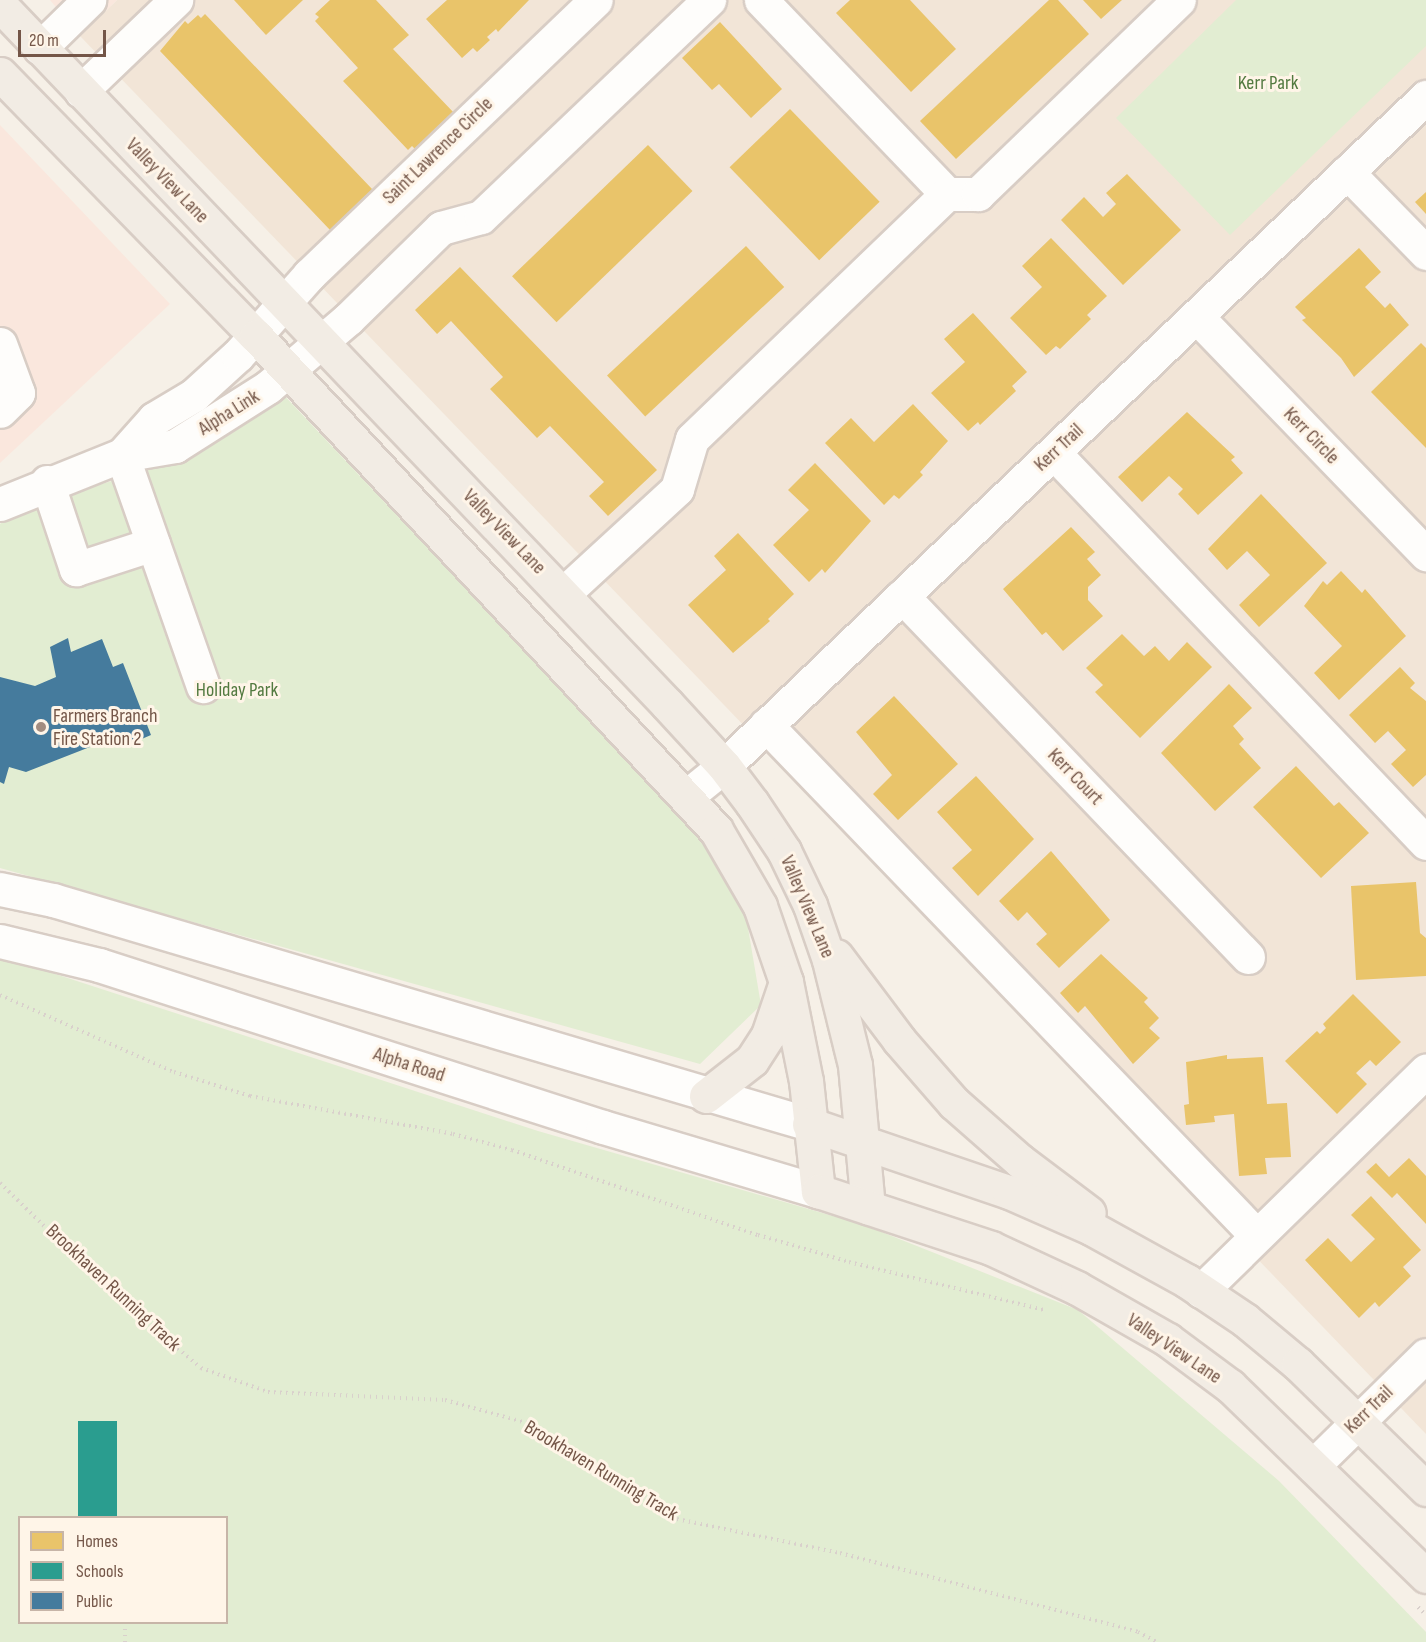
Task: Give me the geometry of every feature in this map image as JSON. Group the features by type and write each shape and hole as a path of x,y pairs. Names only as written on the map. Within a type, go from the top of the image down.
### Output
{"main road":[{"name":"Valley View Lane","path":"0,5 563,594 724,766 784,851 820,931 846,1018 864,1142 868,1207"},
{"path":"0,74 256,336 687,796 716,830 760,906 786,982 802,1060 818,1191"},
{"path":"820,931 899,1040 954,1103 1130,1251"},
{"path":"706,1096 752,1060 768,1035 786,982"},
{"path":"809,1124 1009,1192 1091,1228 1201,1291 1254,1327 1358,1419 1426,1489"},
{"name":"Valley View Lane","path":"818,1191 991,1248 1077,1288 1168,1340 1230,1386 1426,1576"}],"street":[{"path":"40,48 89,0"},
{"path":"81,91 176,0"},
{"name":"Saint Lawrence Circle","path":"285,305 309,274 596,0"},
{"name":"Alpha Link","path":"0,504 47,482 122,455 175,446 268,387 321,342 441,228 481,217 708,0"},
{"path":"761,0 947,194"},
{"path":"563,594 677,489 692,439 947,194 978,194 1179,0"},
{"name":"Kerr Trail","path":"687,796 724,766 1426,97"},
{"path":"1347,172 1426,253"},
{"name":"Alpha Link","path":"122,455 154,420 194,396 285,305"},
{"name":"Kerr Circle","path":"1197,317 1426,554"},
{"path":"0,345 18,393 0,411"},
{"path":"1054,453 1426,843"},
{"path":"122,455 203,686"},
{"path":"47,482 76,569 153,544"},
{"name":"Kerr Court","path":"902,596 1248,957"},
{"path":"766,725 1256,1235"},
{"path":"0,889 53,900 706,1096 809,1124"},
{"name":"Alpha Road","path":"0,941 99,965 603,1127 818,1191"},
{"path":"1201,1291 1426,1071"},
{"name":"Kerr Trail","path":"1313,1466 1358,1419 1426,1355"}],"path":[{"path":"0,995 174,1072 250,1096 453,1134 512,1150 770,1238 1052,1313"},
{"name":"Brookhaven Running Track","path":"0,1183 118,1298 201,1368 268,1392 445,1400 527,1423 677,1519 840,1553 1138,1632 1157,1642"},
{"path":"125,1624 125,1642"}],"shaded area":[{"path":"50,0 117,0 80,36"},
{"name":"Kerr Park","path":"117,0 1426,0 1426,1434 80,36"},
{"path":"0,125 170,304 0,463"}],"green space":[{"name":"Kerr Park","path":"1236,0 1426,0 1426,46 1230,235 1116,118"},
{"name":"Holiday Park","path":"281,392 702,840 746,916 761,1005 700,1064 0,868 0,524 20,509 184,459"},
{"path":"0,956 538,1131 864,1225 1078,1310 1279,1481 1426,1632 1426,1642 0,1642"}],"building: Homes":[{"path":"234,0 303,0 266,35"},
{"path":"330,0 376,0 409,35 393,49 455,114 416,150 412,146 408,150 343,81 358,68 315,21 319,17 315,14"},
{"path":"447,0 529,0 498,32 496,29 487,37 490,40 477,52 473,48 462,58 426,19"},
{"path":"850,0 910,0 956,49 911,92 836,13"},
{"path":"1049,0 1058,0 1089,34 956,159 920,121"},
{"path":"1083,0 1122,0 1101,19"},
{"path":"205,14 373,190 330,230 160,51 185,21 188,24 198,15 201,18"},
{"path":"720,22 782,89 751,118 719,84 712,90 682,58"},
{"path":"790,109 880,202 819,260 730,167"},
{"path":"648,145 692,191 557,322 512,276"},
{"path":"1127,174 1181,230 1123,285 1061,220 1084,197 1103,217 1116,204 1106,193"},
{"path":"1426,192 1426,214 1415,202"},
{"path":"1051,238 1107,296 1087,315 1091,319 1060,349 1056,346 1046,355 1010,318 1042,287 1022,266"},
{"path":"746,246 784,287 645,417 607,376"},
{"path":"1359,248 1381,272 1365,287 1385,308 1390,303 1409,325 1354,377 1341,358 1302,320 1306,318 1295,307"},
{"path":"460,267 657,470 608,516 589,496 604,482 550,426 537,438 490,389 503,377 451,321 437,334 415,310"},
{"path":"973,313 1027,372 1012,386 1016,391 980,425 978,422 968,431 931,393 965,362 944,339"},
{"path":"1421,343 1426,348 1426,448 1371,392"},
{"path":"913,404 948,441 920,472 923,475 899,499 894,495 884,505 825,443 851,418 874,442"},
{"path":"1187,412 1235,457 1231,460 1243,473 1198,515 1178,494 1183,489 1169,476 1142,502 1118,477"},
{"path":"815,463 871,521 825,573 822,569 809,582 773,545 809,510 788,490"},
{"path":"1261,494 1327,563 1259,627 1239,605 1270,575 1247,551 1227,570 1208,549"},
{"path":"1071,527 1095,552 1087,559 1101,575 1088,587 1088,600 1103,616 1063,651 1046,632 1042,635 1003,589"},
{"path":"738,533 794,594 768,619 770,621 733,653 688,605 726,570 714,556"},
{"path":"1341,571 1362,593 1365,589 1406,636 1339,700 1314,673 1342,646 1304,606 1323,581 1327,585"},
{"path":"1122,634 1144,656 1155,646 1169,661 1187,642 1212,667 1140,738 1095,692 1103,685 1086,668"},
{"path":"1400,667 1415,683 1410,688 1426,701 1426,775 1413,787 1391,764 1406,750 1388,731 1375,743 1349,715"},
{"path":"1229,684 1252,708 1233,726 1244,739 1239,744 1261,768 1215,811 1161,753"},
{"path":"894,696 958,764 898,820 873,794 892,775 856,732"},
{"path":"1296,766 1334,806 1339,802 1369,833 1321,878 1253,807"},
{"path":"976,776 1034,839 978,896 952,868 972,850 937,812"},
{"path":"1051,851 1110,920 1059,968 1036,944 1047,934 1027,912 1018,921 999,901"},
{"path":"1416,882 1420,933 1426,938 1426,976 1356,980 1351,886"},
{"path":"1101,954 1148,998 1144,1002 1159,1018 1149,1028 1160,1038 1133,1064 1085,1006 1078,1013 1060,993"},
{"path":"1353,994 1401,1042 1376,1066 1370,1060 1356,1073 1367,1084 1337,1114 1285,1061 1317,1031 1320,1034 1326,1028 1323,1024"},
{"path":"1227,1055 1227,1059 1263,1057 1267,1104 1287,1103 1291,1157 1265,1158 1267,1174 1239,1176 1234,1114 1214,1116 1215,1122 1186,1125 1184,1105 1189,1104 1186,1062"},
{"path":"1409,1158 1426,1176 1426,1224 1397,1193 1392,1198 1366,1172 1376,1163 1389,1177"},
{"path":"1371,1196 1421,1250 1403,1267 1411,1276 1379,1307 1375,1302 1359,1318 1305,1260 1328,1238 1351,1262 1375,1239 1351,1215"}],"building: Schools":[{"path":"78,1421 117,1421 117,1516 78,1516"}],"building: Public":[{"path":"68,638 71,652 102,639 113,667 123,663 151,735 123,747 118,736 26,772 9,767 4,784 0,782 0,677 35,686 56,677 50,647"}],"place":[{"name":"Farmers Branch Fire Station 2","path":"41,727"}]}
